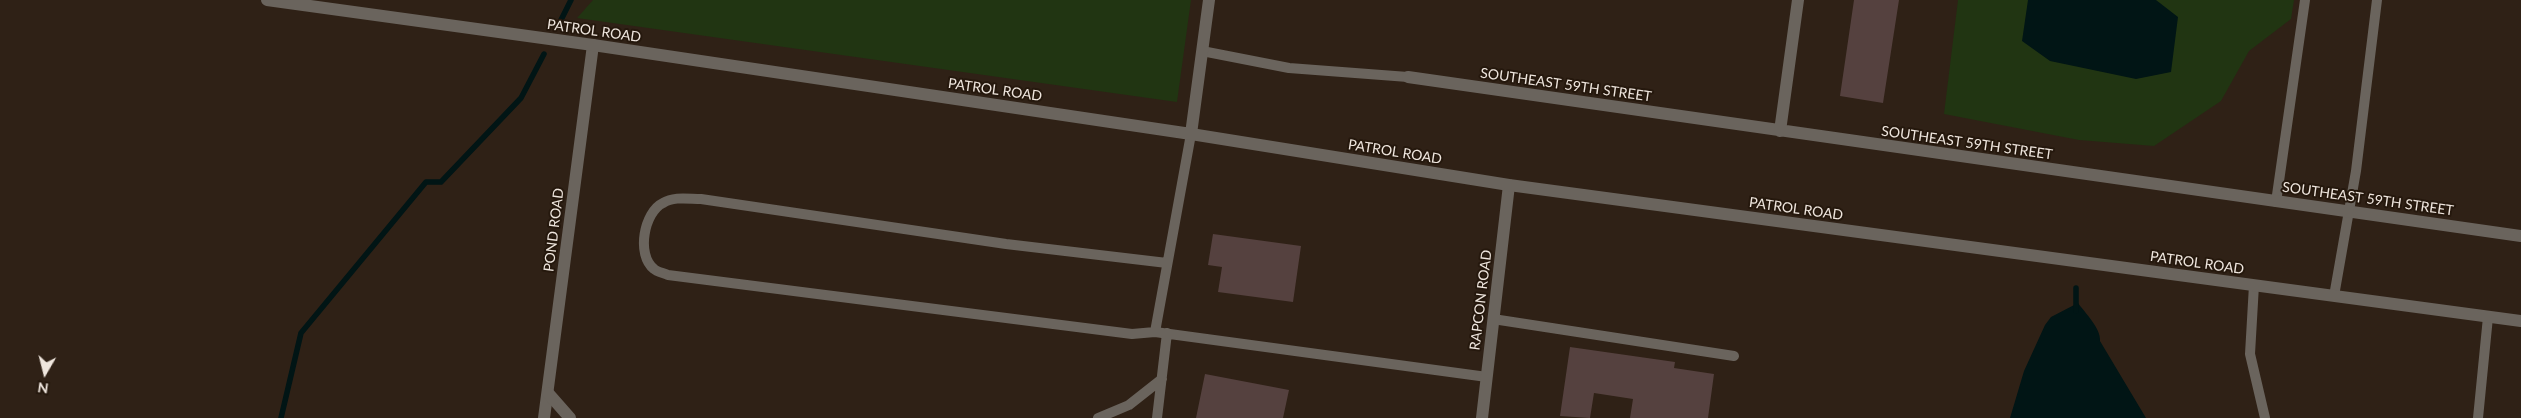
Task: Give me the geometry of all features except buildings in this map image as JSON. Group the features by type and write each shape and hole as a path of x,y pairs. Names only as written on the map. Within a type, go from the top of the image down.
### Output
{"street":[{"name":"PATROL ROAD","path":"266,0 593,45 1191,134 1509,186 2521,321"},
{"path":"1191,134 1209,0"},
{"path":"1780,131 1798,0"},
{"name":"POND ROAD","path":"544,418 593,45"},
{"name":"SOUTHEAST 59TH STREET","path":"1408,77 2521,236"},
{"name":"RAPCON ROAD","path":"1482,418 1509,186"},
{"path":"548,393 570,418"}],"lane":[{"path":"2276,202 2305,0"},
{"path":"2334,296 2356,171 2377,0"},
{"path":"1202,51 1289,68 1408,77"},
{"path":"1155,332 1191,134"},
{"path":"1167,263 1006,244 701,199 675,199 663,202 650,216 646,228 646,257 653,269 668,275 1132,334 1167,333 1487,377"},
{"path":"2254,285 2250,354 2265,418"},
{"path":"2478,418 2488,317"},
{"path":"1494,319 1734,356"},
{"path":"1157,418 1167,333"},
{"path":"1098,418 1129,405 1162,379"}],"green space":[{"path":"593,0 1191,0 1177,102 577,18"},
{"path":"1958,0 2294,0 2291,19 2249,51 2221,101 2154,146 2079,140 1944,114"}],"shaded area":[{"path":"2028,0 2156,0 2178,17 2171,72 2136,79 2050,61 2022,41"},
{"path":"2078,303 2098,331 2100,341 2146,418 2010,418 2024,371 2045,325 2051,317"}],"waterway":[{"path":"559,24 571,0"},
{"path":"281,418 301,333 426,182 441,182 521,98 544,54"},
{"path":"2076,288 2076,311"}]}
